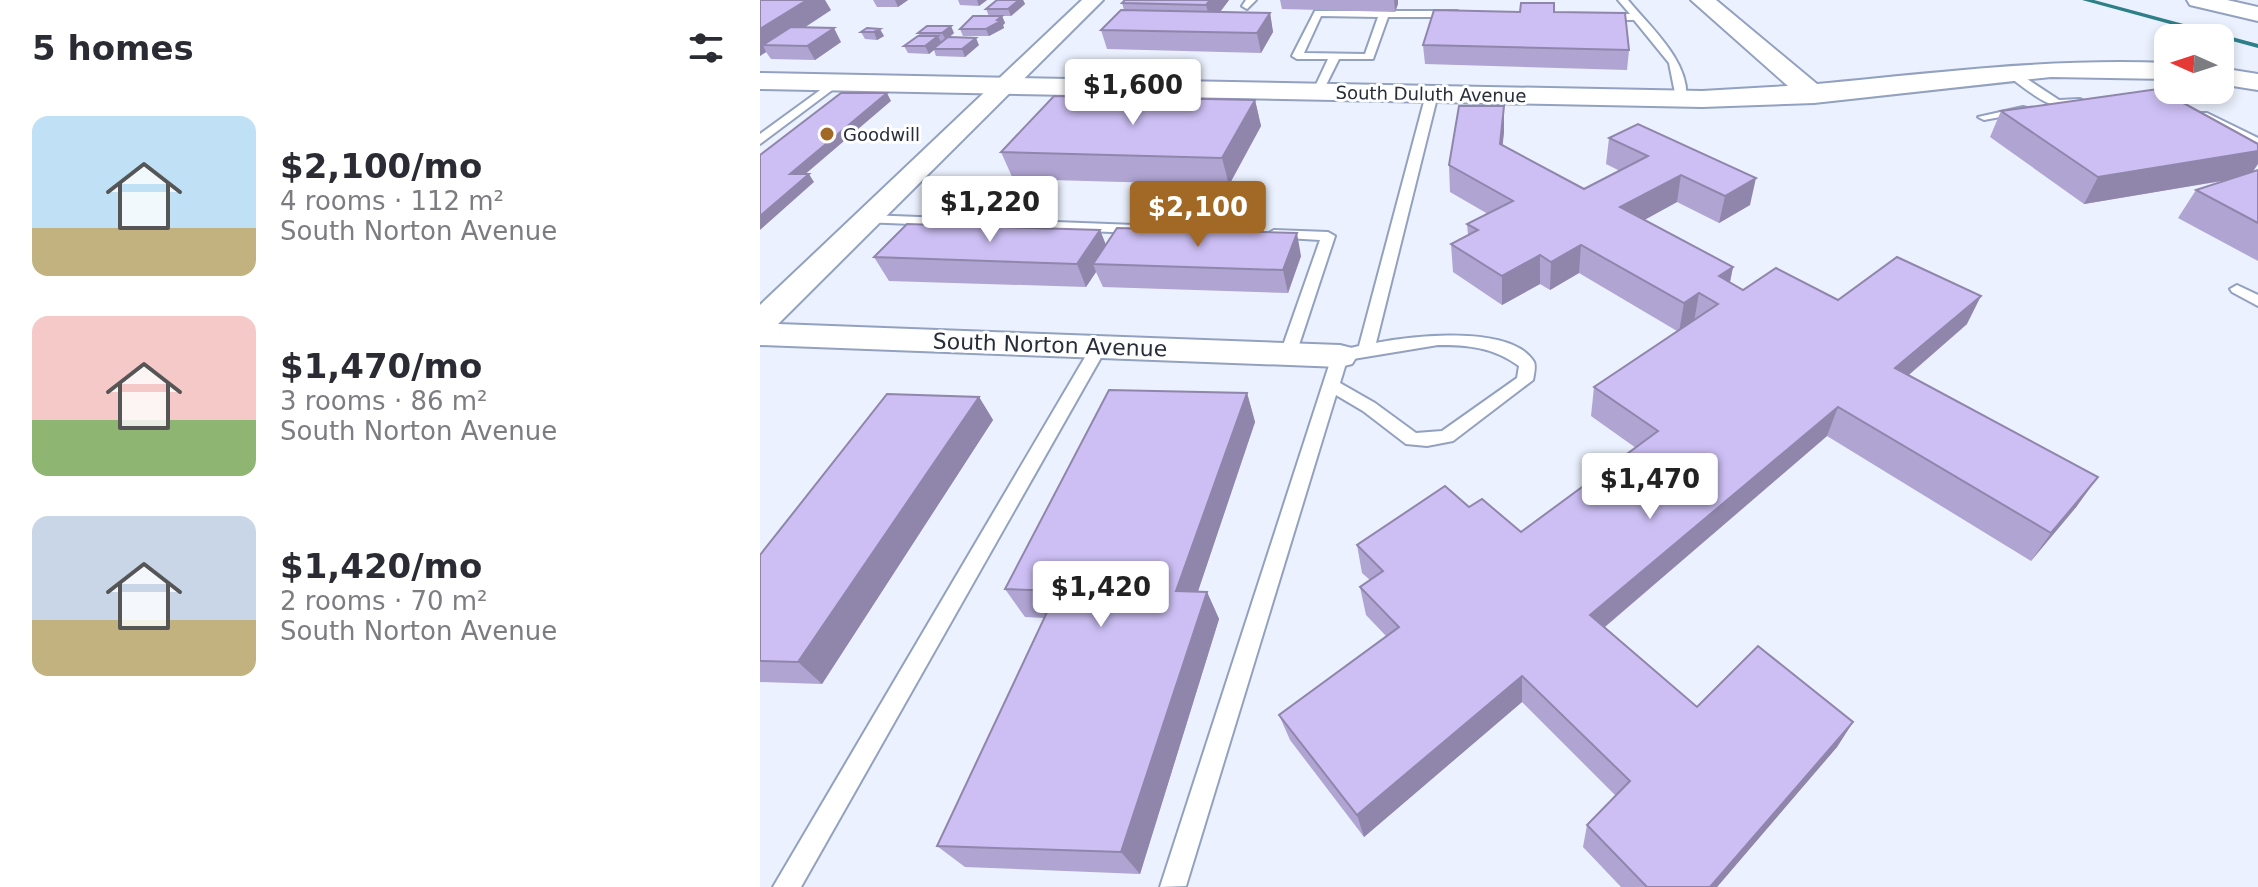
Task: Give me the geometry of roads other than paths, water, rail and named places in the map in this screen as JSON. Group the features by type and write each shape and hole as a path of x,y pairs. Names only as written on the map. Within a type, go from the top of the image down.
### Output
{"main road":[{"path":"1702,0 1814,95"},
{"path":"2198,0 2258,14"},
{"path":"1824,63 1859,90"},
{"name":"South Duluth Avenue","path":"764,84 838,82 1682,98 1814,95 2008,71 2100,67 2154,70"},
{"path":"2234,78 2258,82"}],"street":[{"path":"760,323 1093,0"},
{"name":"South Norton Avenue","path":"760,334 1288,354 1346,364"}],"lane":[{"path":"1623,0 1674,63 1682,98"},
{"path":"1384,14 1369,57 1297,56 1318,13 1476,14"},
{"path":"1595,16 1639,17"},
{"path":"1318,91 1335,56"},
{"path":"2008,71 2057,104"},
{"path":"760,140 838,82"},
{"path":"1173,886 1432,94"},
{"path":"1984,117 2087,102"},
{"path":"2187,108 2258,143"},
{"path":"867,219 1201,231"},
{"path":"1264,233 1328,236 1288,354"},
{"path":"2237,289 2258,301"},
{"path":"1484,340 1516,351 1527,364 1525,380 1447,436 1427,440 1412,439 1369,407 1346,364 1393,344 1484,340"},
{"path":"786,887 1099,347"}],"waterway":[{"path":"2086,0 2258,46"}],"place":[{"name":"Goodwill","path":"827,134"}]}
